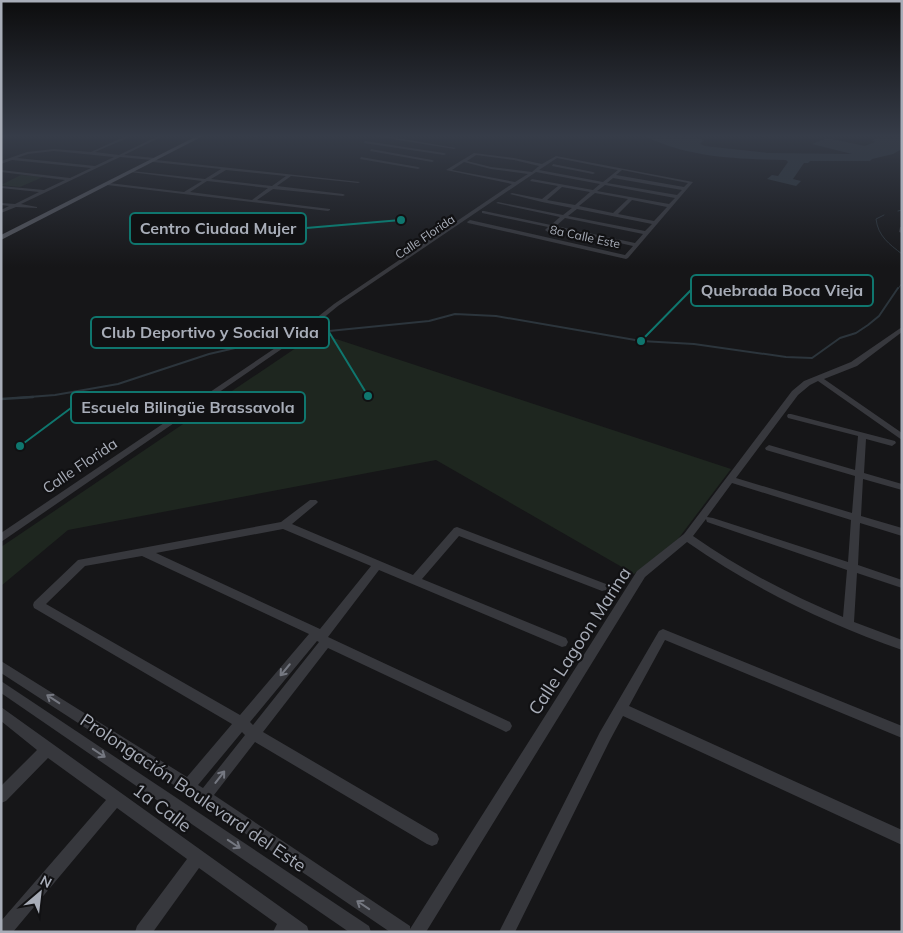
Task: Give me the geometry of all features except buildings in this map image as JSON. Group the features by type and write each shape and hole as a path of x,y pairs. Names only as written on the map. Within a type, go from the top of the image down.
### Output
{"main road":[{"path":"1,238 118,180"}],"street":[{"path":"1,212 68,180"},
{"path":"202,180 343,195"},
{"path":"185,193 206,180"},
{"path":"253,201 284,180"},
{"path":"334,180 358,182"},
{"path":"493,180 517,184"},
{"name":"Calle Florida","path":"299,334 336,305 525,180"},
{"path":"532,180 670,206"},
{"name":"Calle Florida","path":"1,538 299,334 343,307 532,180"},
{"path":"580,180 678,197"},
{"path":"539,238 608,180"},
{"path":"632,180 685,189"},
{"path":"484,212 636,245 691,182 685,180"},
{"path":"109,184 328,210"},
{"path":"542,200 561,186"},
{"path":"1,187 44,191"},
{"path":"512,194 655,223"},
{"path":"614,215 631,199"},
{"path":"498,203 646,233"},
{"path":"1,204 35,207"},
{"name":"8a Calle Este","path":"470,222 626,257 636,245"},
{"name":"Calle Lagoon Marina","path":"417,932 641,574 687,537 795,393 807,383 854,364 902,329"},
{"path":"820,378 902,437"},
{"path":"791,416 892,443"},
{"path":"848,625 862,435"},
{"path":"769,448 902,487"},
{"path":"730,479 902,532"},
{"path":"312,502 284,525 82,563 38,605 241,723 254,734 432,839"},
{"path":"710,520 902,584"},
{"path":"284,525 562,642"},
{"path":"415,580 457,531 602,587"},
{"path":"687,537 733,569 848,625 902,645"},
{"path":"144,552 506,726"},
{"path":"204,797 254,734 321,637 378,564"},
{"path":"507,932 621,708 663,634 902,732"},
{"path":"188,786 241,723 321,637"},
{"path":"1,666 188,786 404,932"},
{"name":"Prolongación Boulevard del Este","path":"1,686 363,932"},
{"path":"621,708 902,838"},
{"name":"1a Calle","path":"1,713 47,749 117,798 197,858 284,927 301,932"},
{"path":"1,796 47,749"},
{"path":"2,932 117,798"},
{"path":"143,932 197,858"}],"shaded area":[{"path":"12,180 37,180 20,187 1,185"},
{"path":"769,180 801,181 796,186"},
{"path":"318,333 731,469 678,539 634,574 436,460 68,530 1,586 1,547"}],"waterway":[{"path":"898,211 902,210"},
{"path":"884,215 876,219 879,230 889,243 902,254"},
{"path":"898,289 902,283"},
{"path":"309,333 429,321 455,314 496,316 641,341 694,344 786,357 812,358 840,338 856,333 868,325 879,316 898,288"},
{"path":"16,398 55,395 118,384 209,354 287,336"},
{"path":"1,399 33,397"}],"place":[{"name":"Centro Ciudad Mujer","path":"401,220"},
{"name":"Quebrada Boca Vieja","path":"641,341"},
{"name":"Club Deportivo y Social Vida","path":"368,396"},
{"name":"Escuela Bilingüe Brassavola","path":"20,446"}]}
